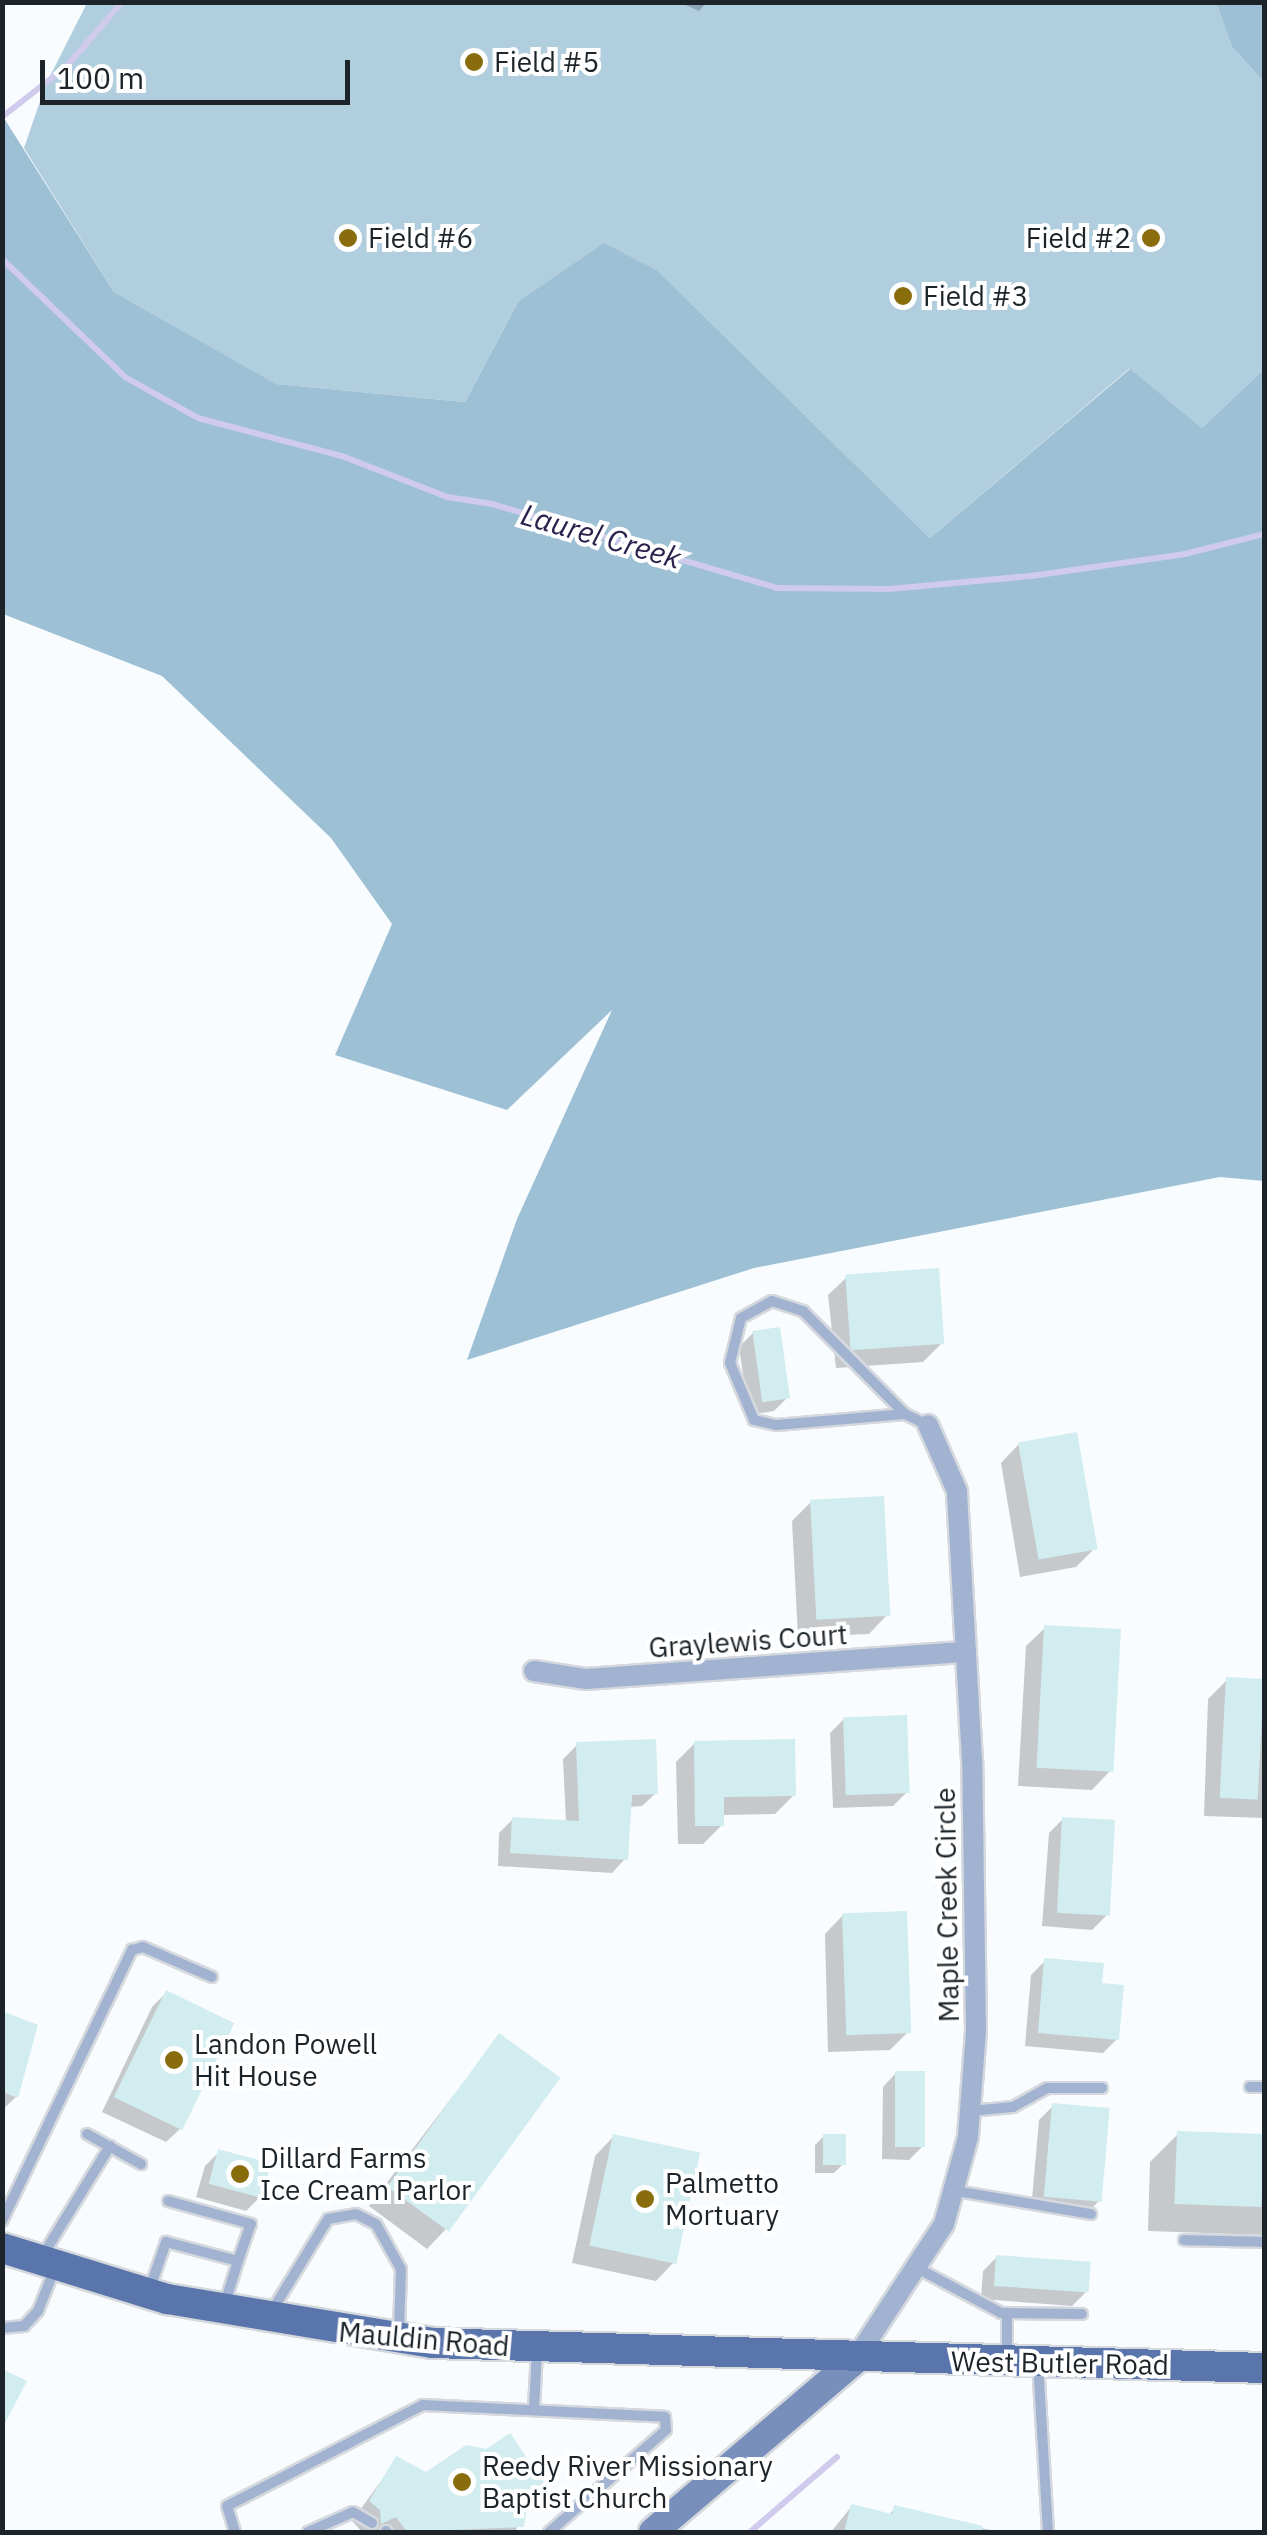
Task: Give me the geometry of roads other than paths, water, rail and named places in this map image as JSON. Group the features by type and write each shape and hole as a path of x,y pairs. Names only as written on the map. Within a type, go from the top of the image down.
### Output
{"main road":[{"name":"Mauldin Road","path":"2,2248 148,2293 222,2310 399,2339 856,2360"},
{"name":"West Butler Road","path":"856,2360 1264,2368"},
{"path":"654,2532 856,2360"}],"street":[{"name":"Maple Creek Circle","path":"856,2360 919,2269 956,2191 970,2111 978,1961 958,1491 928,1425"},
{"name":"Graylewis Court","path":"534,1671 603,1678 966,1652"}],"lane":[{"path":"905,1414 776,1425 754,1420 730,1363 741,1318 772,1301 804,1311 905,1414 928,1425"},
{"path":"2,2222 132,1950 143,1947 212,1977"},
{"path":"1250,2087 1264,2087"},
{"path":"970,2111 1012,2107 1047,2088 1102,2088"},
{"path":"87,2134 141,2164"},
{"path":"2,2328 24,2326 38,2311 48,2263 110,2146"},
{"path":"956,2191 1091,2214"},
{"path":"168,2202 252,2224 222,2310"},
{"path":"266,2319 328,2219 356,2214 376,2224 400,2269 399,2339"},
{"path":"1184,2240 1264,2242"},
{"path":"148,2293 166,2242 238,2261"},
{"path":"919,2269 1008,2314 1082,2314"},
{"path":"1007,2361 1008,2314"},
{"path":"534,2408 537,2348"},
{"path":"1038,2362 1048,2532"},
{"path":"235,2532 226,2506 423,2405 656,2414 668,2423 583,2508 548,2532"},
{"path":"308,2532 353,2512 372,2523"}],"waterway":[{"path":"2,117 67,66 122,2"},
{"name":"Laurel Creek","path":"2,259 125,377 198,418 342,456 447,497 492,504 777,588 890,589 1031,576 1185,554 1264,534"},
{"path":"750,2532 837,2457"}],"place":[{"name":"Field #5","path":"474,62"},
{"name":"Field #6","path":"348,238"},
{"name":"Field #2","path":"1151,238"},
{"name":"Field #3","path":"903,296"},
{"name":"Landon Powell Hit House","path":"174,2060"},
{"name":"Dillard Farms Ice Cream Parlor","path":"240,2174"},
{"name":"Palmetto Mortuary","path":"645,2199"},
{"name":"Reedy River Missionary Baptist Church","path":"462,2482"}]}
